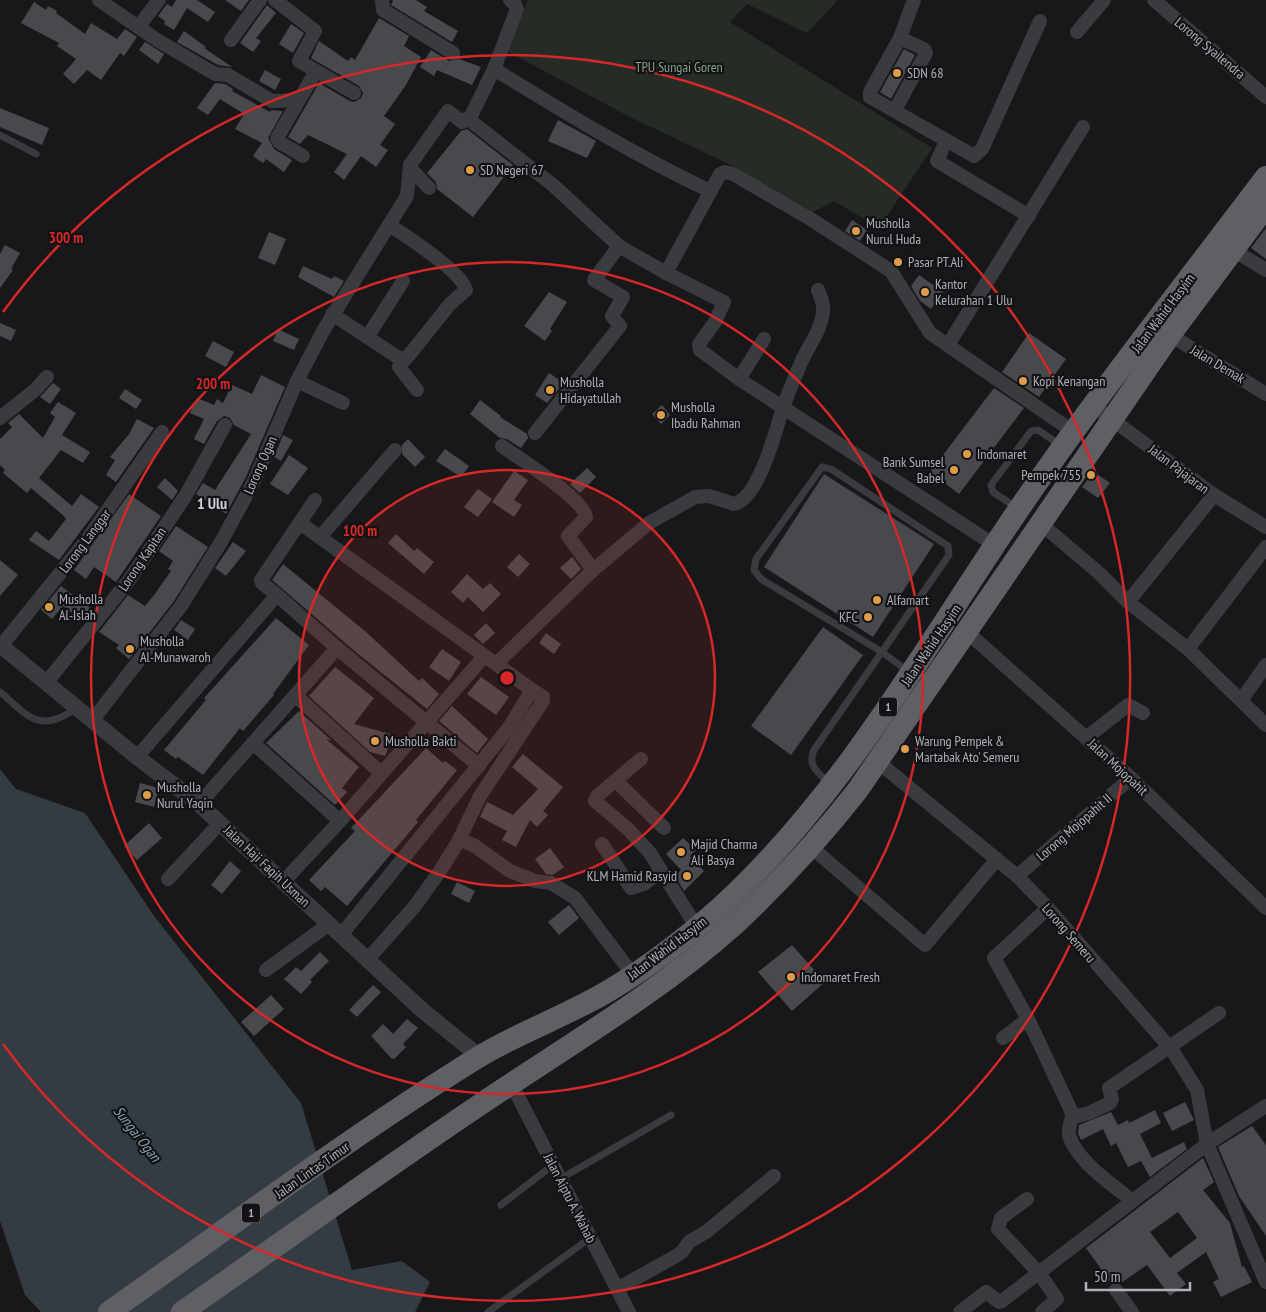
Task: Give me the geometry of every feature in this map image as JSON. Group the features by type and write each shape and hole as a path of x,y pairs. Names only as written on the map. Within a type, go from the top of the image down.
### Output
{"highway":[{"name":"Jalan Wahid Hasyim","path":"392,1114 480,1056 607,992 633,975 720,908 811,846 834,820 877,761 1040,523 1103,413 1266,176"},
{"name":"Jalan Wahid Hasyim","path":"182,1312 421,1144 653,989 734,925 912,674 1019,510 1069,440 1103,413 1170,335 1266,206"},
{"name":"Jalan Lintas Timur","path":"109,1312 392,1114"}],"street":[{"path":"99,0 138,27 215,74 228,76 272,102 298,100"},
{"path":"138,27 160,0"},
{"path":"231,40 260,0"},
{"path":"275,0 314,30 315,33 299,59 354,93"},
{"path":"382,0 383,10 453,52"},
{"path":"429,188 410,168 448,111 462,122 471,116 494,69 517,9 516,4 510,0"},
{"path":"914,0 900,38 870,95 873,99 895,110 971,156 980,153 1040,21"},
{"path":"1077,32 1104,0"},
{"name":"Lorong Syailendra","path":"1154,0 1266,97"},
{"path":"895,110 926,53 924,49 900,38"},
{"path":"494,69 607,139 656,166 710,191"},
{"path":"303,156 279,142 277,138 316,71"},
{"path":"471,116 472,122 554,186 619,246 666,273 724,302 720,314 699,344 699,348 739,379 996,546"},
{"path":"948,345 1083,127"},
{"path":"946,141 938,161 1029,216"},
{"name":"Lorong Ogan","path":"92,721 181,606 222,542 253,483 297,381 332,314 407,196 410,168"},
{"path":"666,273 720,174 725,172 733,174 878,262 896,276 928,330 1069,440"},
{"path":"389,225 431,253 466,288 405,358 399,368 417,390"},
{"path":"535,433 620,326 612,316 623,297 594,280 619,246"},
{"path":"1233,250 1266,270"},
{"path":"368,336 403,281"},
{"path":"497,663 593,570 649,524 688,500 709,496 731,504 741,502 762,470 774,443 783,408 822,317 823,306 818,290"},
{"path":"332,314 399,358 405,358"},
{"name":"Jalan Demak","path":"1170,335 1266,394"},
{"path":"739,379 764,340"},
{"path":"0,418 35,390 47,377"},
{"path":"297,381 343,403"},
{"name":"Jalan Pajajaran","path":"1103,413 1214,495 1266,527"},
{"name":"Lorong Kapitan","path":"46,683 130,579 186,495 225,425"},
{"name":"Lorong Langgar","path":"0,646 86,541 162,432"},
{"path":"502,446 564,489 581,505 586,517 568,536 593,570"},
{"path":"320,536 395,450"},
{"path":"1128,602 1214,495"},
{"path":"316,500 261,580 262,583 479,766"},
{"path":"300,523 543,697 543,701 521,737 480,796 459,839 440,871 416,906 367,960"},
{"path":"1040,523 1099,573 1128,602 1188,649 1266,725"},
{"path":"1188,649 1266,547"},
{"path":"137,757 277,595"},
{"name":"Jalan Mojopahit","path":"966,631 1131,778 1266,908"},
{"name":"Jalan Haji Faqih Usman","path":"0,646 137,757 199,804 422,1010 480,1056"},
{"path":"199,804 337,648"},
{"path":"284,881 340,821 481,660"},
{"path":"1242,700 1266,665"},
{"path":"266,970 335,930 479,766 508,729 532,690"},
{"path":"296,696 381,773"},
{"path":"1086,738 1128,704 1143,714"},
{"path":"508,729 521,737"},
{"path":"253,743 340,821"},
{"path":"641,759 596,796 595,802 641,842 662,871 696,926"},
{"name":"Lorong Semeru","path":"877,761 1017,876 1048,908 1169,1047 1197,1090 1207,1144 1266,1282"},
{"name":"Lorong Mojopahit II","path":"1017,876 1131,778"},
{"path":"616,781 664,828"},
{"path":"168,879 220,823"},
{"path":"459,839 475,846 510,871 535,881 552,883 575,898 633,975"},
{"path":"602,844 631,888 644,884 662,871"},
{"path":"811,846 924,945 997,859"},
{"path":"1048,908 994,958 1028,1019 1072,1116 1068,1133 1075,1149 1108,1182 1133,1201"},
{"path":"1072,1116 1078,1117 1110,1103 1112,1098 1108,1089 1218,1013"},
{"path":"1003,1038 1028,1019"},
{"name":"Jalan Aiptu A. Wahab","path":"511,1083 629,1312"},
{"path":"960,1312 986,1292 1001,1302 1207,1144 1266,1106"},
{"path":"617,1290 682,1252 689,1242 710,1229 774,1176"},
{"path":"1027,1199 1001,1218 998,1229 1039,1273 1057,1299 1042,1312"},
{"path":"1116,1290 1132,1312"}],"lane":[{"path":"0,135 36,154"},
{"path":"1019,510 993,492 991,487 1024,439 1030,432 1036,430 1069,440"},
{"path":"833,786 816,771 811,761 812,756 882,652 949,554 950,548 831,469 824,467 818,471 803,497 756,559 754,570 762,579 882,652 912,674"},
{"path":"0,692 36,722 48,723 71,713 76,708"},
{"path":"560,1179 671,1115"},
{"path":"501,1205 553,1165"},
{"path":"488,1312 590,1238"}],"green space":[{"name":"TPU Sungai Goren","path":"528,0 838,0 807,33 747,4 730,22 932,148 879,228 834,201 813,212 731,165 628,116 507,51"}],"water":[{"name":"Sungai Ogan","path":"0,769 16,789 85,813 154,916 301,1103 352,1270 402,1261 430,1282 415,1312 41,1312 25,1295 0,1221"}],"building":[{"path":"176,0 197,0 215,12 208,22 187,8 174,30 164,24 165,21 158,16 167,4 172,7"},
{"path":"225,0 249,0 241,11"},
{"path":"393,0 416,0 427,7 424,11 458,31 452,42 391,5"},
{"path":"34,2 46,10 48,6 57,11 56,13 85,34 91,23 117,39 125,29 137,37 124,56 120,53 101,80 87,70 74,84 63,74 76,59 57,46 59,43 21,23"},
{"path":"267,5 276,13 256,38 261,41 253,52 240,43"},
{"path":"379,18 409,36 404,46 421,57 406,85 384,116 395,124 380,145 388,150 376,167 361,156 344,180 334,172 347,154 308,135 300,144 288,137 319,83 350,101 354,102 361,98 363,93 359,86 311,58 319,41 348,61 351,57 355,60"},
{"path":"291,24 304,33 293,53 279,44"},
{"path":"184,31 206,47 204,48 232,67 218,65 177,42"},
{"path":"145,42 164,54 158,64 139,50"},
{"path":"904,49 915,55 891,99 880,92"},
{"path":"431,50 449,61 459,59 481,67 472,85 437,70 434,76 420,67"},
{"path":"265,70 281,79 275,90 259,81"},
{"path":"215,83 225,84 233,89 232,91 270,112 271,110 283,111 268,138 274,149 292,160 284,172 266,159 263,163 253,156 262,143 235,129 244,114 220,99 208,115 197,108"},
{"path":"0,108 49,128 42,145 0,127"},
{"path":"558,120 596,141 587,158 548,141"},
{"name":"SD Negeri 67","path":"467,129 513,165 473,217 437,189 436,182 427,173 461,131"},
{"name":"Musholla Nurul Huda","path":"852,220 867,230 860,241 845,231"},
{"path":"1266,228 1266,259 1251,248"},
{"path":"269,232 286,239 275,265 258,258"},
{"path":"5,245 20,253 11,269 13,270 0,288 0,254"},
{"path":"303,266 332,279 334,276 344,281 334,297 298,277"},
{"name":"Kantor Kelurahan 1 Ulu","path":"919,275 943,292 931,309 920,301 911,286"},
{"path":"549,292 567,302 550,329 552,331 545,341 524,326"},
{"path":"0,323 16,330 11,341 0,336"},
{"path":"278,329 299,339 294,350 273,341"},
{"path":"1029,333 1066,359 1039,397 1002,372"},
{"path":"213,341 234,352 226,367 205,356"},
{"name":"Musholla Hidayatullah","path":"549,373 564,383 547,403 535,395"},
{"path":"261,375 285,387 245,479 226,514 196,494 203,483 215,490 251,434 234,425 230,418 224,416 217,421 204,444 194,439 204,419 190,413 197,398 214,405 217,399 223,403 232,385 252,394"},
{"path":"53,383 61,389 50,404 40,397"},
{"path":"994,388 1024,408 959,494 930,472"},
{"path":"125,389 142,400 136,409 119,398"},
{"path":"480,400 500,417 527,434 528,438 521,448 507,439 500,438 470,414"},
{"path":"58,402 76,413 62,435 90,452 83,463 61,450 39,478 72,506 81,494 99,507 59,560 29,540 36,531 49,541 66,519 65,517 31,488 27,493 3,473 5,470 0,465 0,439 12,427 8,423 19,414 43,438 55,417 50,413"},
{"name":"Musholla Ibadu Rahman","path":"662,405 670,415 661,424 652,414"},
{"path":"137,419 154,428 116,482 106,475 115,460 110,457 129,434"},
{"path":"283,435 293,440 281,461 274,457"},
{"path":"408,439 425,457 415,467 402,454 402,445"},
{"path":"445,449 469,466 461,477 436,461"},
{"path":"289,455 308,468 288,495 270,484"},
{"path":"587,468 596,477 580,493 570,484"},
{"path":"514,471 528,480 514,500 522,505 514,517 492,502"},
{"path":"1094,472 1110,483 1098,498 1082,487"},
{"path":"824,474 934,544 873,637 764,567"},
{"path":"165,478 178,491 172,500 157,487"},
{"path":"478,489 492,499 478,517 464,507"},
{"path":"129,494 161,516 116,582 94,567 86,579 74,570"},
{"path":"176,526 208,547 174,601 129,659 116,648 119,645 99,632 128,595 145,606 154,595 171,571 168,569 173,561 159,551"},
{"path":"396,534 414,551 417,548 434,562 424,574 388,543"},
{"path":"233,542 246,551 226,576 215,568"},
{"path":"519,554 530,564 518,577 507,567"},
{"path":"572,557 581,569 571,579 560,568"},
{"path":"0,560 18,575 0,596"},
{"path":"283,564 366,632 419,681 422,678 439,694 427,709 357,653 272,580"},
{"path":"467,574 483,589 490,583 501,594 483,612 468,597 463,603 451,592"},
{"path":"61,586 93,610 84,622 63,606 52,619 41,610"},
{"path":"276,618 309,645 274,695 243,731 240,728 203,775 178,757 176,759 164,750 206,700 204,698"},
{"path":"181,620 195,629 188,640 174,630"},
{"path":"486,623 495,633 483,644 474,635"},
{"path":"823,627 863,655 791,755 751,726"},
{"path":"546,633 561,644 554,654 539,643"},
{"path":"442,649 461,662 449,681 429,667"},
{"path":"335,667 374,698 354,724 394,735 385,756 370,752 309,696"},
{"path":"481,677 509,697 496,715 467,694"},
{"path":"452,706 488,739 477,753 439,721"},
{"path":"299,711 332,741 326,739 359,767 342,788 347,792 335,805 266,743"},
{"path":"426,748 443,763 445,761 457,770 416,820 418,822 347,906 325,887 321,891 309,880 355,831 351,828"},
{"path":"523,754 563,787 543,811 548,815 537,827 530,820 516,847 502,840 507,831 480,817 487,802 513,815 538,789 512,767"},
{"name":"Musholla Nurul Yaqin","path":"140,783 159,788 154,807 135,802"},
{"path":"149,823 162,838 137,860 124,846"},
{"path":"683,838 696,850 690,856 704,871 684,891 675,876 681,870 666,854"},
{"path":"550,848 564,867 553,875 546,874 535,859"},
{"path":"230,861 241,871 222,894 211,885"},
{"path":"457,882 475,891 469,903 451,894"},
{"path":"569,905 579,918 559,935 548,922"},
{"name":"Indomaret Fresh","path":"792,945 825,982 792,1011 758,972"},
{"path":"320,952 329,961 310,980 312,982 301,994 284,979 296,967 301,971"},
{"path":"373,985 381,992 357,1017 349,1010"},
{"path":"271,995 284,1009 254,1036 241,1022"},
{"path":"407,1019 418,1028 403,1044 406,1047 394,1059 391,1058 371,1036 383,1024 393,1034"},
{"path":"1185,1102 1194,1120 1172,1131 1163,1113"},
{"path":"1155,1110 1161,1123 1140,1134 1152,1158 1184,1142 1187,1149 1150,1177 1141,1161 1128,1167 1116,1143 1111,1146 1103,1129 1081,1140 1078,1133 1079,1125 1111,1112 1118,1125 1128,1120 1129,1123"},
{"path":"1252,1126 1266,1145 1266,1236 1239,1196 1218,1147"},
{"path":"1203,1158 1214,1182 1203,1190 1230,1223 1242,1267 1244,1266 1252,1282 1221,1297 1213,1282 1219,1279 1206,1252 1177,1273 1186,1284 1170,1296 1147,1265 1121,1283 1116,1281 1111,1283 1086,1248","holes":["1178,1212 1197,1238 1170,1258 1150,1232"]}],"place":[{"name":"SDN 68","path":"897,73"},
{"name":"SD Negeri 67","path":"470,170"},
{"name":"Musholla Nurul Huda","path":"856,231"},
{"name":"Pasar PT.Ali","path":"898,262"},
{"name":"Kantor Kelurahan 1 Ulu","path":"925,292"},
{"name":"Kopi Kenangan","path":"1023,381"},
{"name":"Musholla Hidayatullah","path":"550,390"},
{"name":"Musholla Ibadu Rahman","path":"661,415"},
{"name":"Indomaret","path":"967,454"},
{"name":"Bank Sumsel Babel","path":"954,470"},
{"name":"Pempek 755","path":"1091,475"},
{"name":"Alfamart","path":"877,600"},
{"name":"Musholla Al-Islah","path":"49,607"},
{"name":"KFC","path":"868,617"},
{"name":"Musholla Al-Munawaroh","path":"130,649"},
{"name":"Musholla Bakti","path":"375,741"},
{"name":"Warung Pempek & Martabak Ato' Semeru","path":"905,749"},
{"name":"Musholla Nurul Yaqin","path":"147,795"},
{"name":"Majid Charma Ali Basya","path":"681,852"},
{"name":"KLM Hamid Rasyid","path":"687,876"},
{"name":"Indomaret Fresh","path":"791,977"}],"district":[{"name":"1 Ulu","path":"212,503"}]}
